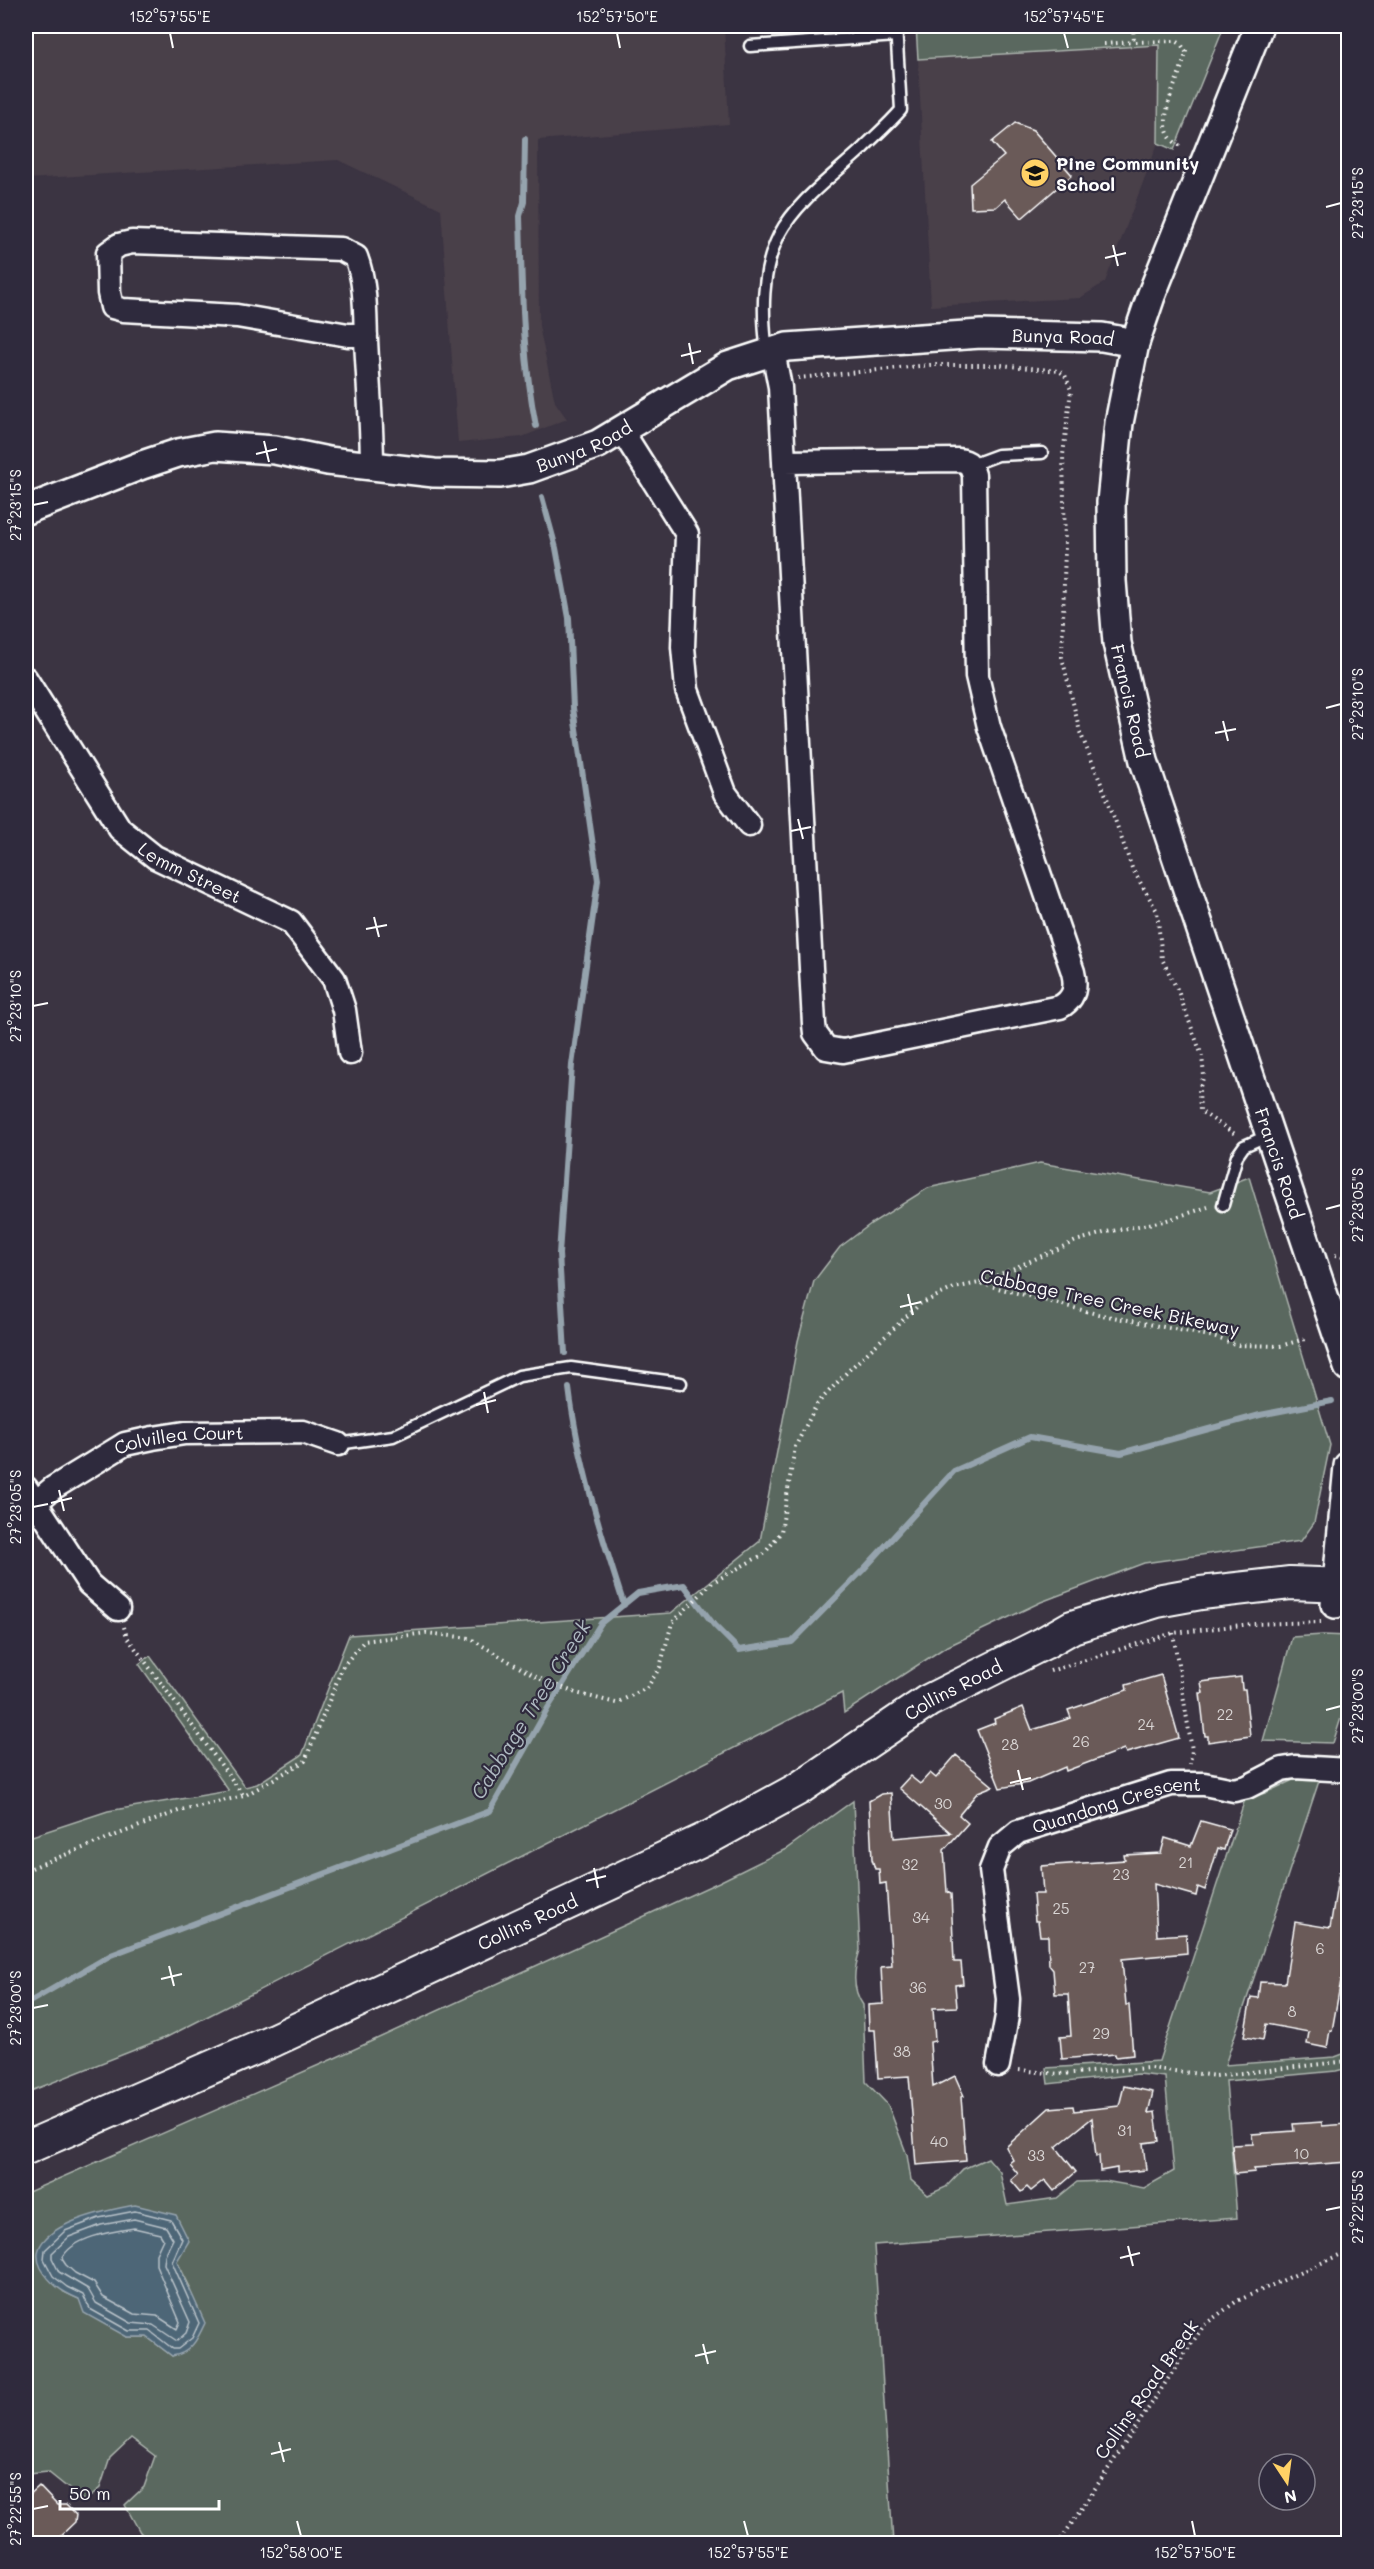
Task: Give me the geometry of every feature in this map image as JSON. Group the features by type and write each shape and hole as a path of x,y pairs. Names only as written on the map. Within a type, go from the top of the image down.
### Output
{"main road":[{"name":"Collins Road","path":"26,2148 274,2040 712,1836 798,1789 928,1701 1044,1658 1077,1639 1119,1626 1197,1610 1340,1600"}],"street":[{"name":"Francis Road","path":"1259,26 1155,285 1135,343 1119,423 1111,502 1112,581 1117,644 1144,761 1348,1367"},
{"path":"366,335 348,335 237,316 123,310 112,307 109,293 108,253 119,245 132,242 342,249 356,257 362,271 366,335 372,466"},
{"name":"Bunya Road","path":"26,510 142,465 178,453 215,446 275,450 328,461 434,473 500,474 553,462 598,444 728,366 770,352 868,340 981,334 1102,337 1135,343"},
{"path":"770,352 779,380 815,1033 826,1048 843,1052 1060,1007 1068,1003 1075,991 1073,972 982,705 977,676 975,486 971,465 966,461 958,460 784,462"},
{"path":"622,431 687,534 684,647 687,690 725,793 749,825"},
{"name":"Lemm Street","path":"26,679 120,829 156,856 291,922 333,979 344,1010 350,1053"},
{"name":"Colvillea Court","path":"30,1496 54,1488 125,1444 153,1438 185,1433 303,1432 338,1444"},
{"path":"1340,1600 1348,1466"},
{"path":"30,1496 89,1584 118,1609"},
{"name":"Quandong Crescent","path":"998,2065 1008,1999 991,1870 1000,1847 1018,1832 1030,1827 1171,1784 1190,1783 1234,1790 1247,1787 1282,1769 1295,1767 1348,1770"}],"lane":[{"path":"750,46 897,31 901,110 800,206 780,234 769,262 765,285 764,331 770,352"},
{"path":"971,465 998,455 1042,453"},
{"path":"1223,1205 1238,1156 1244,1146 1271,1134"},
{"path":"338,1444 393,1436 519,1376 571,1368 681,1383"}],"path":[{"path":"1133,26 1134,42"},
{"path":"1104,44 1176,41 1185,48 1185,58 1166,118 1169,136 1181,146"},
{"path":"779,380 930,365 1001,365 1059,370 1065,375 1071,390 1071,397 1063,455 1065,546 1062,657 1069,690 1080,732 1109,803 1131,868 1157,910 1162,959 1178,991 1202,1056 1204,1076 1199,1089 1200,1111 1244,1140"},
{"path":"979,1283 1076,1241 1223,1205"},
{"name":"Cabbage Tree Creek Bikeway","path":"26,1870 181,1810 244,1796 305,1761 343,1666 364,1641 426,1632 469,1638 538,1678 576,1694 616,1703 647,1688 660,1667 672,1623 713,1582 764,1554 781,1532 795,1447 817,1404 849,1370 920,1304 954,1288 979,1283 1097,1314 1210,1336 1238,1345 1280,1346 1305,1339"},
{"path":"1044,1658 1173,1633 1251,1624 1340,1600"},
{"path":"118,1609 127,1637 244,1796"},
{"path":"1173,1633 1192,1750 1190,1783"},
{"path":"998,2065 1028,2072 1059,2074 1150,2068 1216,2076 1348,2061"},
{"name":"Collins Road Break","path":"1058,2544 1204,2325 1237,2301 1348,2251"}],"shaded area":[{"path":"26,26 724,26 729,124 538,140 539,326 555,402 567,419 522,437 458,443 441,209 338,160 26,179"},
{"name":"Pine Community School","path":"1159,45 1158,143 1105,282 1080,298 931,306 918,59"}],"green space":[{"path":"916,26 1224,26 1174,150 1158,143 1159,45 918,59"},
{"path":"1040,1163 1210,1192 1249,1177 1330,1445 1314,1523 1301,1541 1144,1563 1041,1602 944,1648 844,1713 842,1693 167,2037 26,2093 26,1838 108,1811 229,1791 139,1664 150,1656 245,1787 257,1784 302,1755 349,1635 671,1613 760,1541 798,1341 814,1281 840,1247 872,1223 928,1188"},
{"path":"1348,1636 1348,1696 1333,1743 1263,1741 1292,1637"},
{"path":"1293,1780 1319,1781 1225,2065 1335,2057 1348,2052 1348,2068 1226,2081 1237,2218 874,2245 893,2543 151,2543 140,2532 125,2505 144,2487 155,2456 131,2438 110,2458 100,2488 84,2501 48,2472 29,2474 26,2468 26,2408 29,2407 26,2373 26,2193 335,2058 719,1882 786,1849 853,1801 860,1950 856,1964 855,1985 863,2005 866,2082 888,2105 907,2155 911,2180 928,2195 946,2187 963,2169 988,2158 1000,2172 1007,2205 1057,2198 1077,2182 1105,2181 1144,2188 1174,2171 1165,2077 1138,2074 1048,2084 1046,2068 1159,2061 1245,1799","holes":["177,2261 190,2287 172,2356 147,2337 127,2337 79,2299 64,2292"]}],"water":[{"path":"135,2205 176,2215 189,2241 177,2261 205,2323 189,2349 179,2355 172,2356 147,2337 127,2337 84,2313 79,2299 57,2287 41,2268 38,2253 43,2241 55,2231 88,2216"}],"building":[{"path":"1015,123 1033,130 1072,175 1022,218 1005,199 996,207 971,208 970,184 1004,156 992,142"},
{"path":"1161,1675 1179,1738 1126,1753 1124,1749 1066,1771 1065,1767 1028,1783 1000,1788 977,1730 995,1723 994,1719 1023,1707 1032,1730 1071,1718 1068,1710 1127,1690 1126,1685"},
{"path":"1241,1677 1242,1689 1245,1689 1250,1736 1208,1742 1208,1736 1205,1736 1200,1693 1203,1693 1201,1682"},
{"path":"956,1755 993,1786 978,1792 959,1815 968,1823 944,1850 947,1892 951,1894 954,1962 961,1962 963,1984 955,1985 957,2007 933,2008 935,2041 930,2042 933,2087 955,2076 964,2096 961,2097 966,2161 916,2165 909,2076 878,2078 875,2030 869,2030 868,2005 883,2004 881,1967 892,1966 886,1883 880,1884 879,1869 875,1869 872,1859 869,1801 881,1794 891,1793 894,1838 951,1833 899,1788 910,1776 920,1784 930,1773 936,1778"},
{"path":"1201,1821 1230,1829 1224,1850 1218,1848 1205,1890 1198,1887 1196,1896 1154,1884 1157,1936 1186,1934 1187,1953 1122,1959 1133,2055 1116,2057 1115,2054 1062,2059 1060,2037 1071,2036 1068,1994 1055,1994 1053,1970 1049,1965 1048,1936 1040,1936 1038,1921 1035,1921 1033,1894 1043,1894 1041,1866 1125,1860 1124,1855 1161,1853 1165,1838 1191,1846"},
{"path":"1339,1872 1348,1872 1348,1981 1341,1980 1327,2048 1307,2044 1309,2032 1266,2024 1263,2040 1244,2037 1251,1997 1258,1998 1260,1982 1285,1983 1295,1922 1330,1928"},
{"path":"1124,2086 1153,2092 1148,2113 1155,2112 1159,2141 1143,2143 1146,2170 1117,2173 1117,2168 1100,2171 1099,2155 1096,2157 1092,2118 1056,2147 1076,2172 1054,2191 1045,2180 1031,2191 1027,2187 1021,2192 1011,2180 1018,2174 1009,2163 1013,2160 1006,2147 1049,2108 1073,2106 1074,2111 1119,2106"},
{"path":"1322,2122 1322,2126 1348,2124 1348,2162 1254,2169 1255,2172 1235,2174 1232,2145 1253,2144 1252,2134 1294,2131 1293,2124"},
{"path":"39,2486 57,2505 66,2505 76,2515 75,2522 52,2544 26,2544 26,2498"}],"waterway":[{"path":"525,139 524,202 520,216 522,295 525,348 536,426"},
{"path":"542,497 556,548 569,618 573,708 598,880 572,1065 559,1254 565,1353"},
{"path":"569,1388 584,1470 624,1605"},
{"name":"Cabbage Tree Creek","path":"26,2004 111,1955 490,1811 548,1708 601,1623 638,1593 684,1585 714,1625 739,1650 792,1642 862,1571 954,1471 1030,1437 1121,1453 1260,1415 1332,1401"}],"place":[{"name":"Pine Community School","path":"1035,173"}]}
